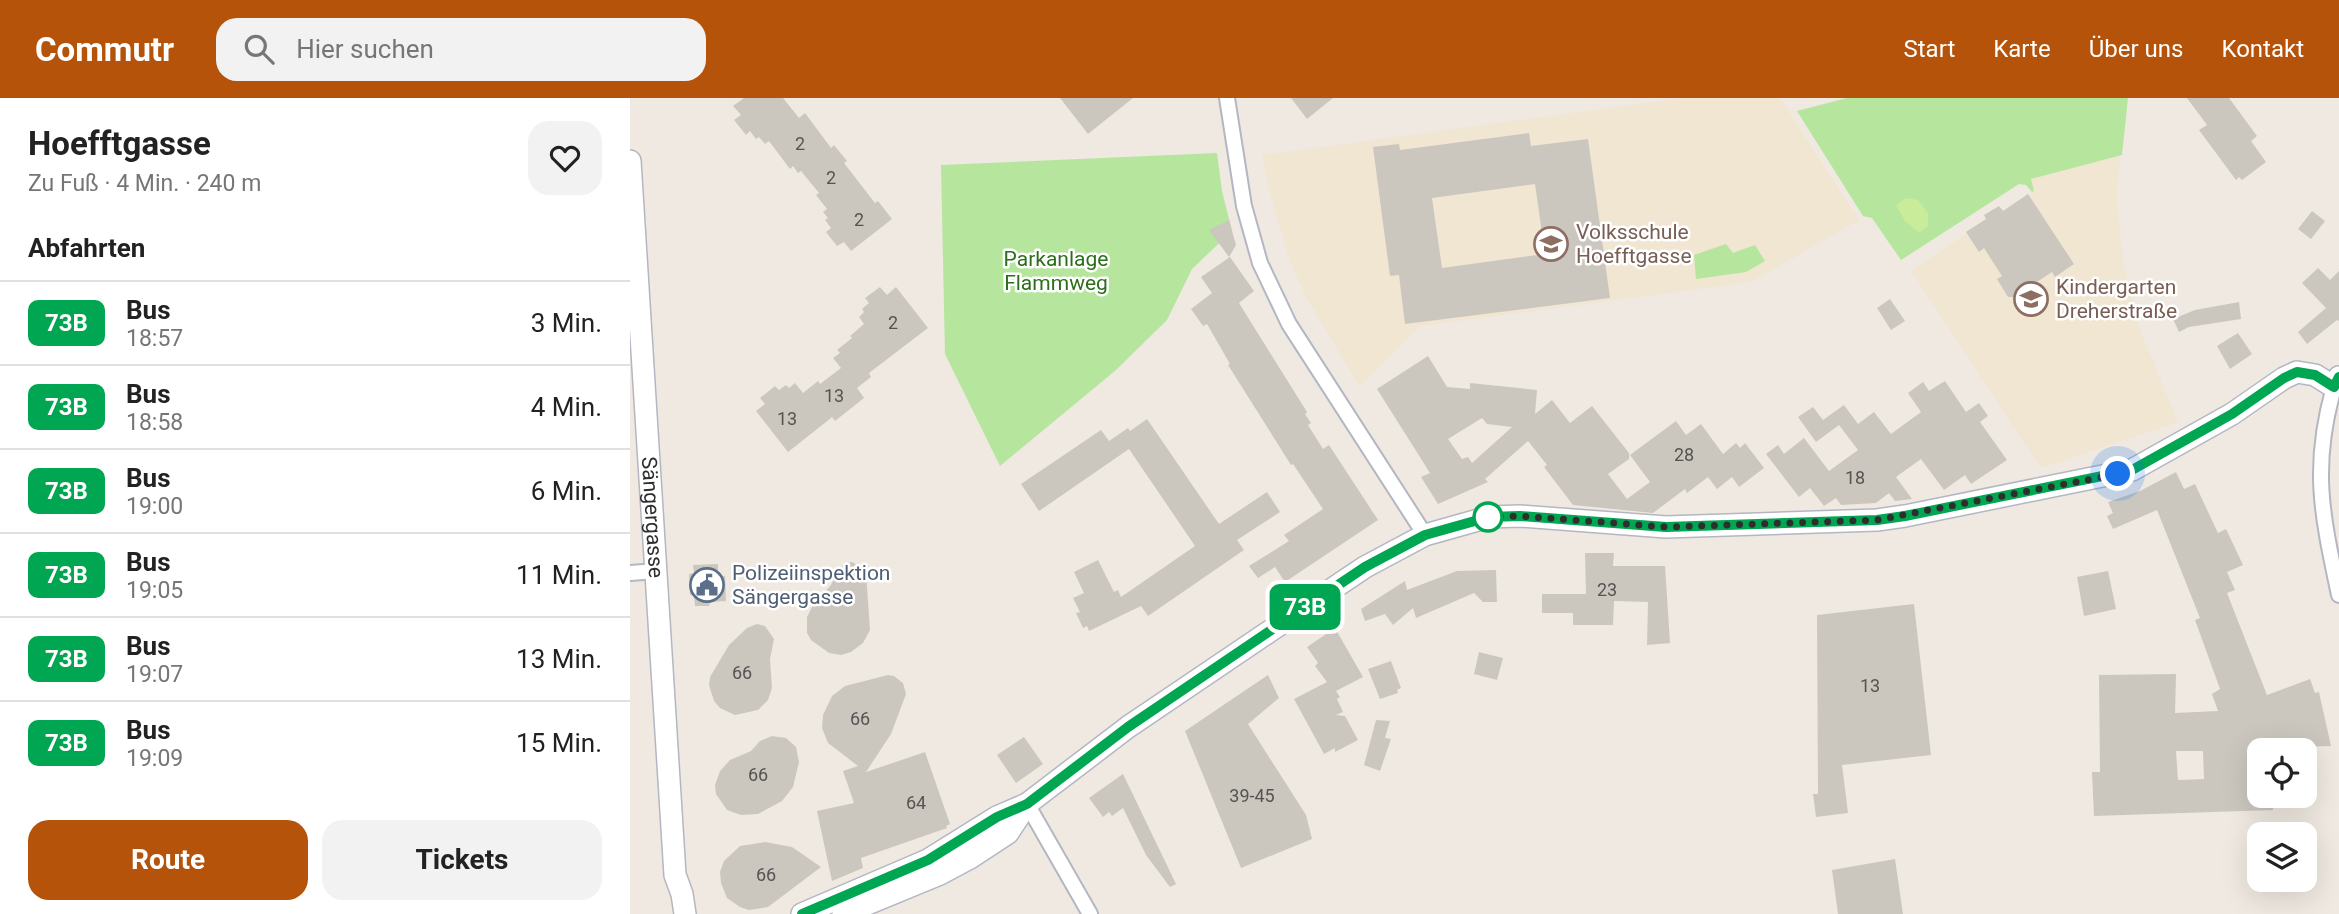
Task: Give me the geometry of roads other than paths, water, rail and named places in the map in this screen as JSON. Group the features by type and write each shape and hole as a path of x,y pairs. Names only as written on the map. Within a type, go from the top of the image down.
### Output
{"street":[{"path":"1227,98 1244,206 1260,263 1289,324 1425,535"},
{"name":"Sängergasse","path":"630,161 675,875 685,914"},
{"path":"802,914 928,860 997,817 1027,804 1128,727 1365,567 1425,535 1489,517 1520,516 1666,527 1877,520 1905,516 2132,470 2232,414 2297,372 2337,382 2322,439 2320,485 2323,520 2339,595"},
{"path":"630,573 657,571"},
{"path":"843,914 940,874 970,858 1008,833 1027,804"},
{"path":"1027,804 1090,914"},
{"name":"Sängergasse","path":"670,914 669,892 675,875"}],"place":[{"name":"Volksschule Hoefftgasse","path":"1551,244"},
{"name":"Kindergarten Dreherstraße","path":"2031,299"},
{"name":"Polizeiinspektion Sängergasse","path":"707,585"}],"park label":[{"name":"Parkanlage Flammweg","path":"1056,271"}]}
